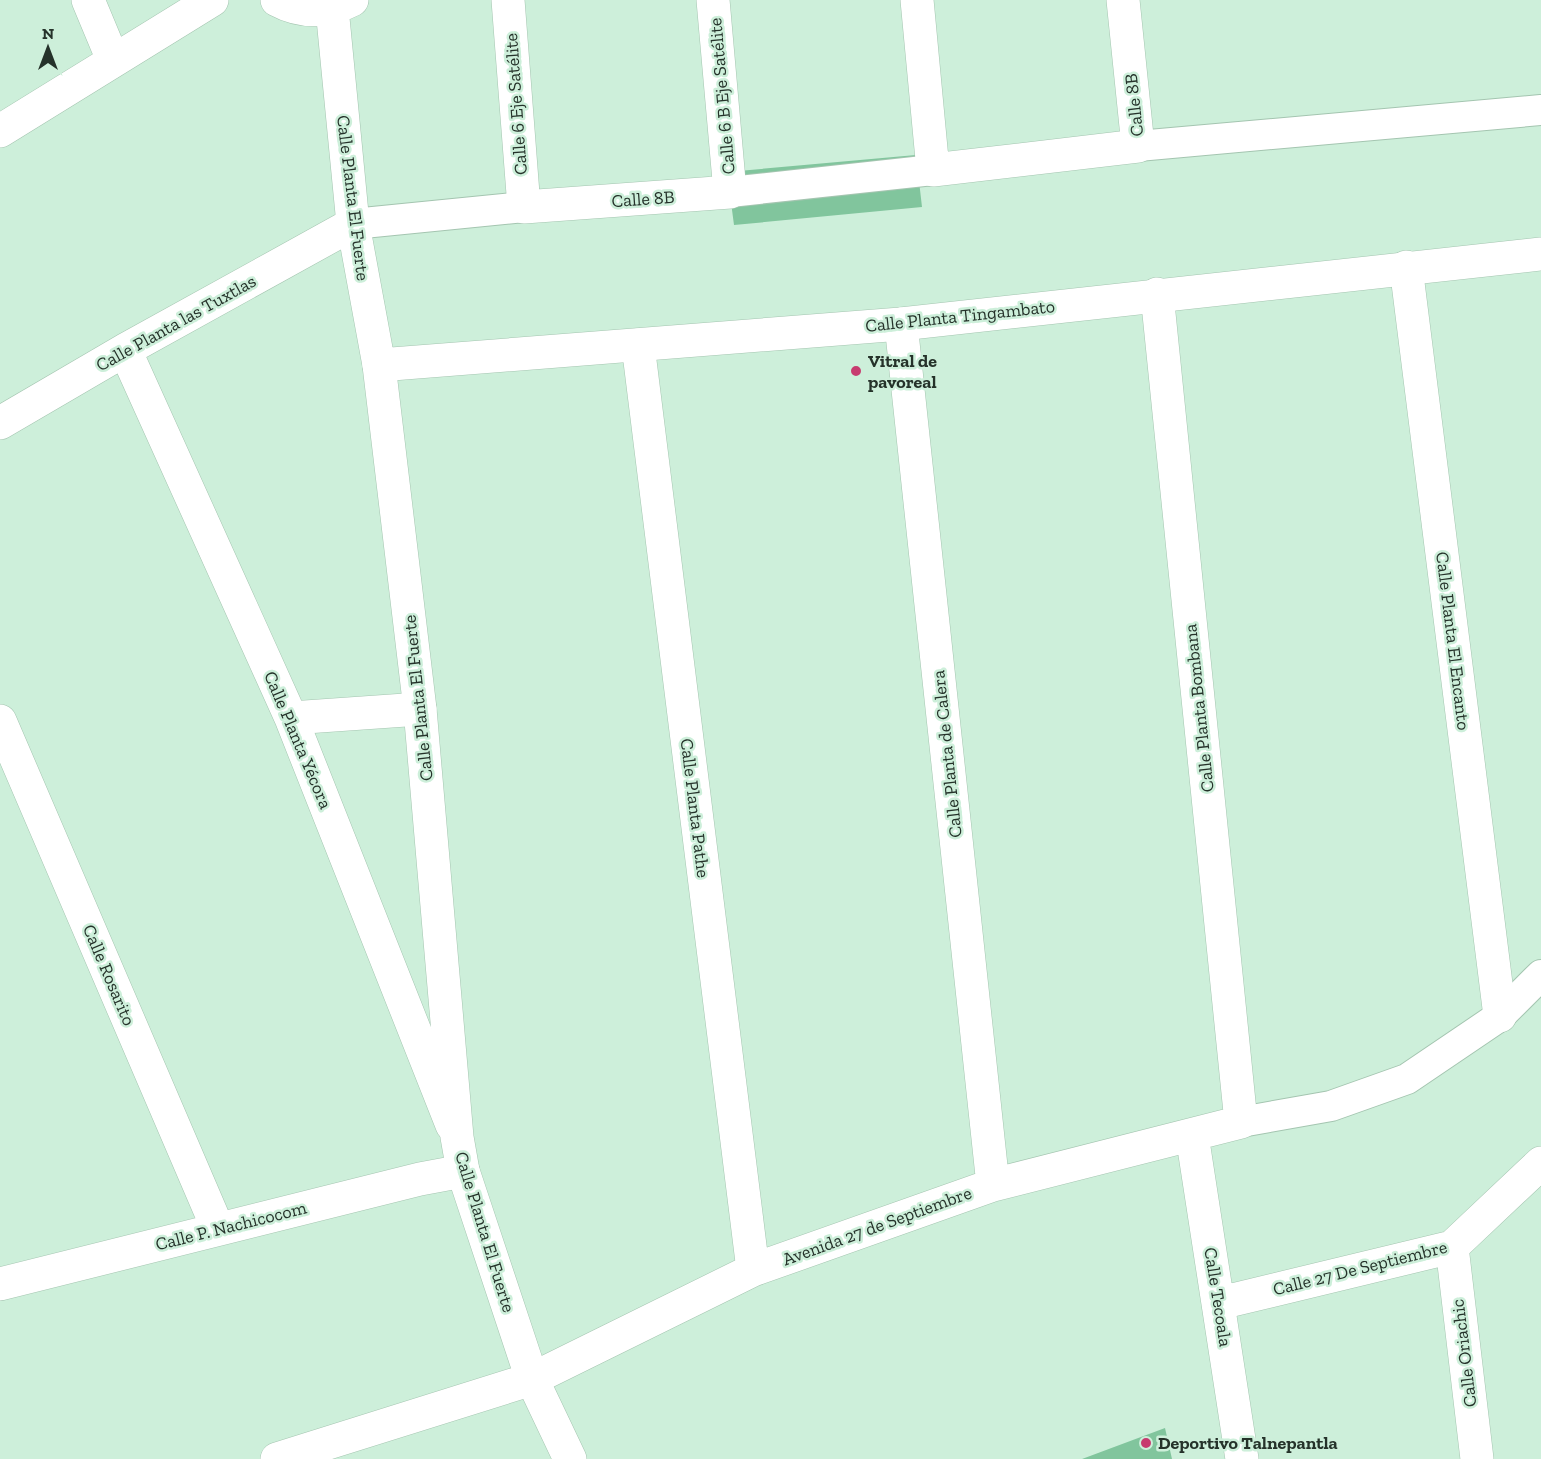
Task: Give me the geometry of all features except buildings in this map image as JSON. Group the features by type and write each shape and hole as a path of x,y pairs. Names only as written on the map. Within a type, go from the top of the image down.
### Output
{"street":[{"path":"88,0 113,60"},
{"path":"0,131 212,0"},
{"path":"277,0 296,8 314,11 342,4"},
{"name":"Calle 6 Eje Satélite","path":"508,0 524,207"},
{"name":"Calle 6 B Eje Satélite","path":"713,0 730,192"},
{"path":"917,0 933,170"},
{"name":"Calle 8B","path":"353,224 524,207 730,192 1138,146 1123,0"},
{"name":"Calle Planta El Fuerte","path":"342,4 353,224 379,365 420,709 457,1137 463,1172 532,1379 570,1459"},
{"path":"1138,146 1541,110"},
{"name":"Calle Planta las Tuxtlas","path":"0,423 125,350 353,224"},
{"name":"Calle Planta Tingambato","path":"379,365 901,324 1157,294 1541,254"},
{"name":"Calle Planta El Encanto","path":"1406,267 1500,1016"},
{"name":"Calle Planta Bombana","path":"1157,294 1240,1122"},
{"name":"Calle Planta de Calera","path":"901,324 993,1185"},
{"name":"Calle Planta Pathe","path":"638,345 753,1270"},
{"name":"Calle Planta Yécora","path":"125,350 291,718 457,1137"},
{"path":"291,718 420,709"},
{"name":"Calle Rosarito","path":"0,721 218,1229"},
{"path":"1240,1122 1331,1106 1407,1079 1500,1016 1541,975"},
{"name":"Avenida 27 de Septiembre","path":"277,1459 532,1379 753,1270 993,1185 1240,1122"},
{"name":"Calle Tecoala","path":"1191,1136 1220,1303 1242,1459"},
{"name":"Calle 27 De Septiembre","path":"1220,1303 1452,1247 1541,1163"},
{"name":"Calle P. Nachicocom","path":"0,1284 420,1179 463,1172"},
{"name":"Calle Oriachic","path":"1452,1247 1477,1459"}],"green space":[{"path":"916,155 922,207 734,225 727,172"},
{"name":"Deportivo Talnepantla","path":"1165,1428 1172,1459 1082,1459"}],"place":[{"name":"Vitral de pavoreal","path":"856,371"},
{"name":"Deportivo Talnepantla","path":"1146,1443"}]}
